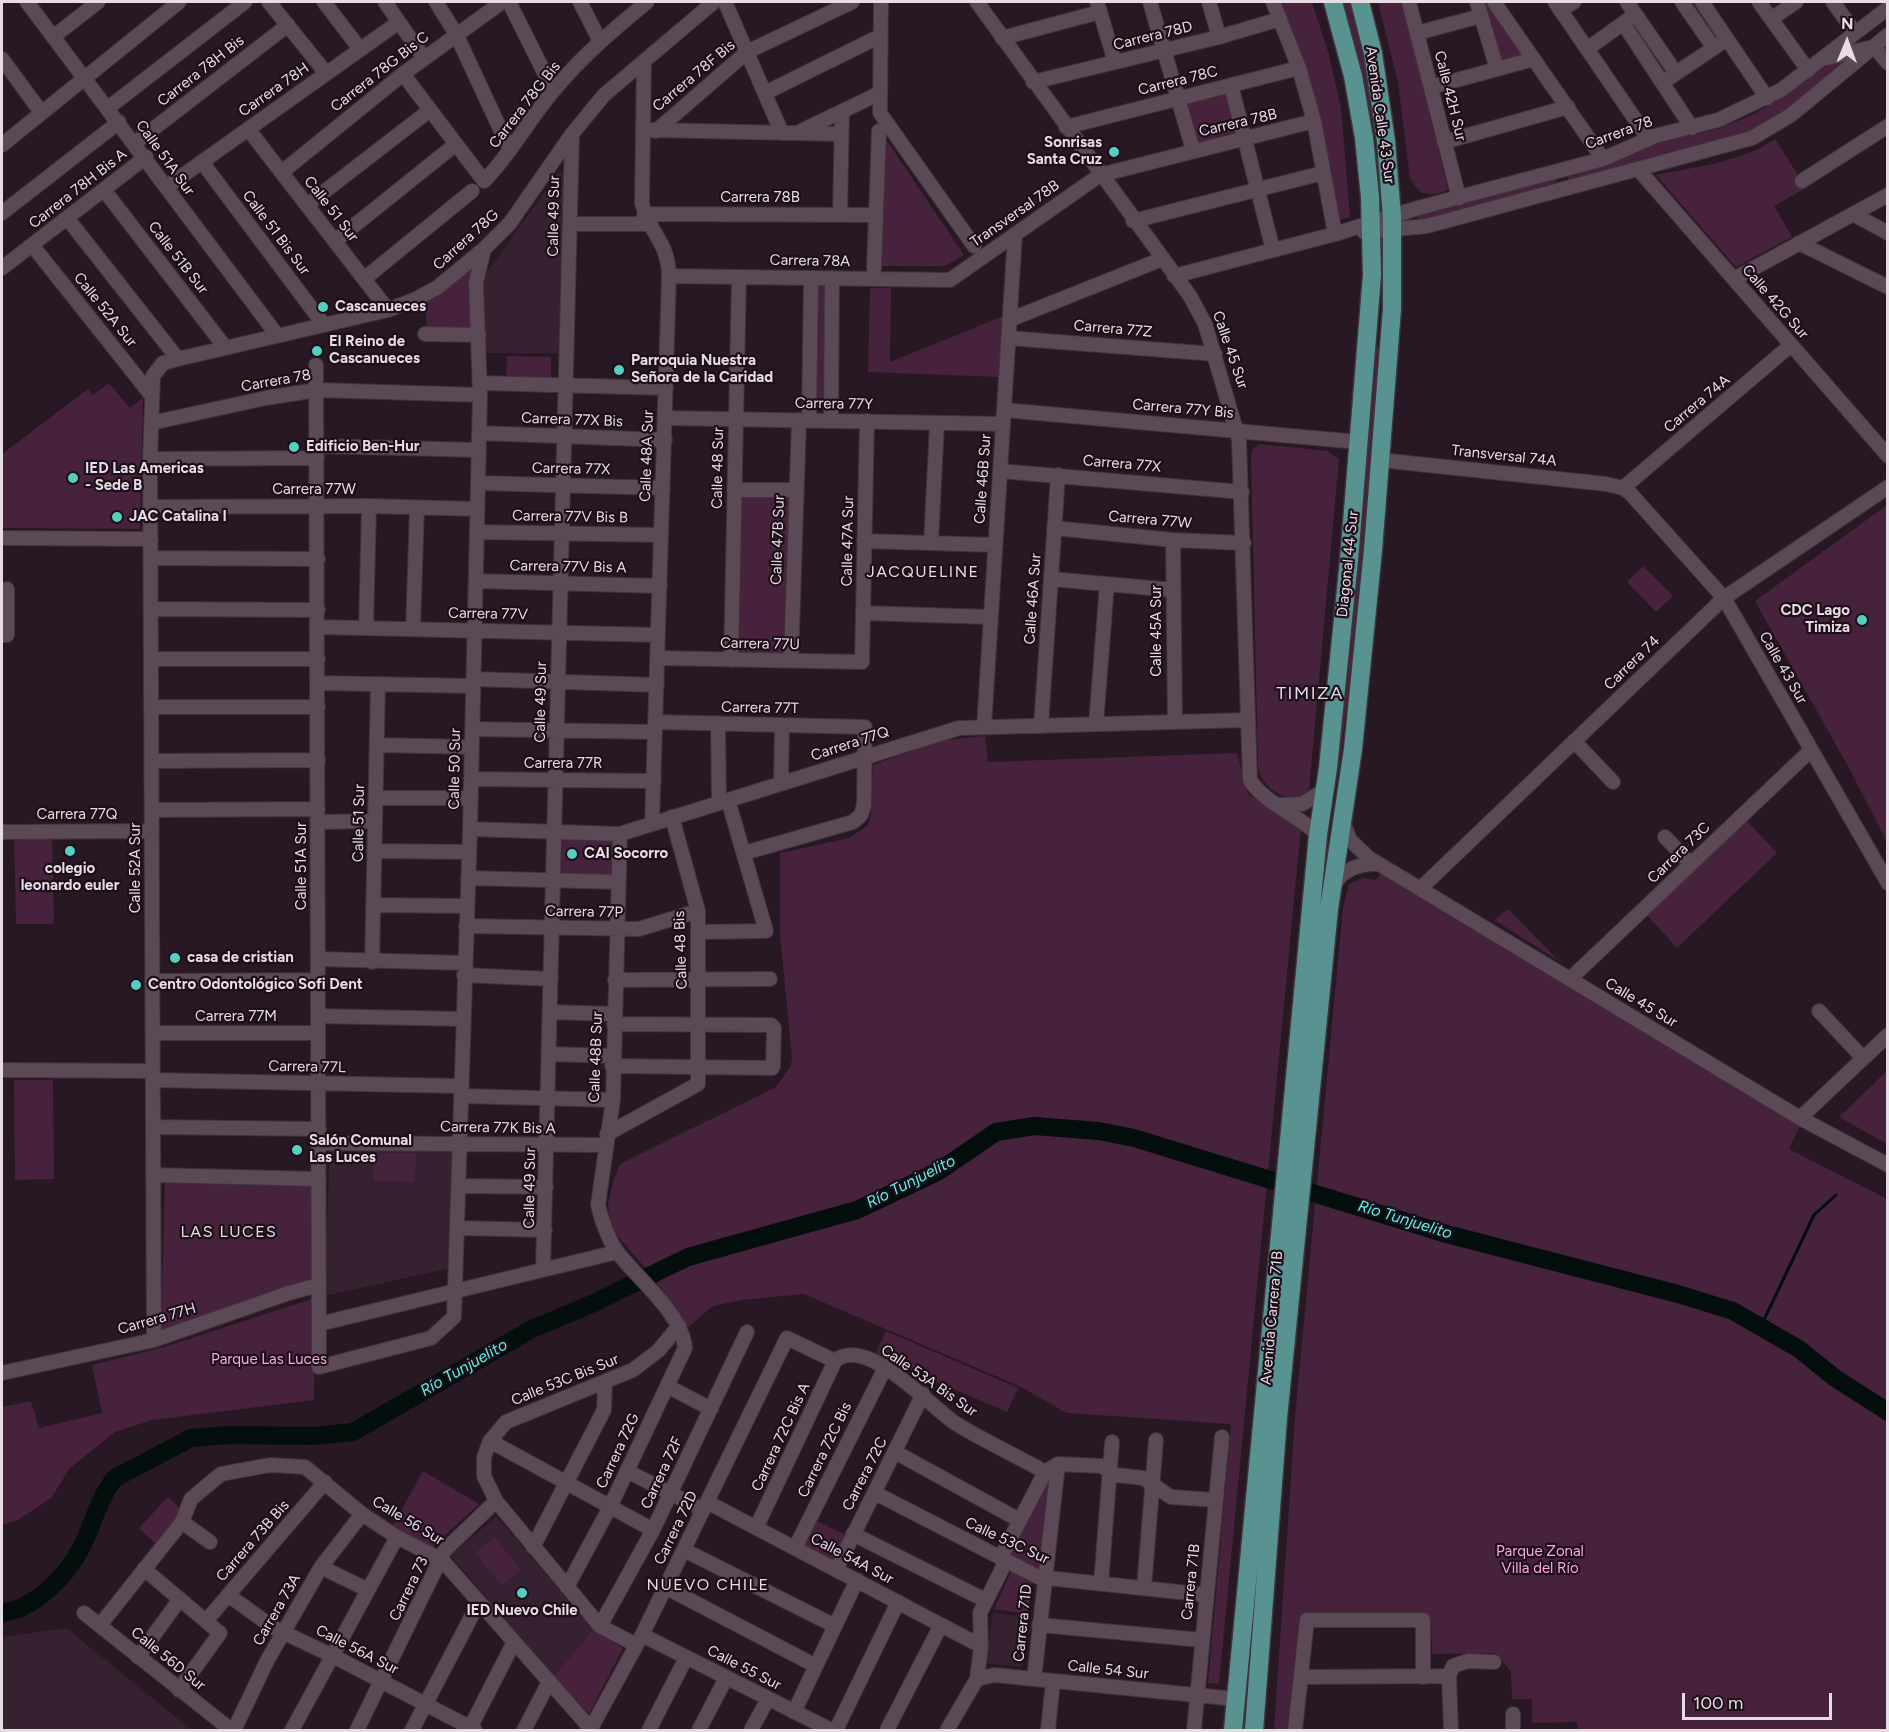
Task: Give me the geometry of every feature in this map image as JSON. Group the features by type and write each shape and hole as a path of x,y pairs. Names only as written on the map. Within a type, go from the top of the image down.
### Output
{"main road":[{"name":"Avenida Calle 43 Sur","path":"1334,2 1360,111 1368,173 1371,227"},
{"name":"Avenida Calle 43 Sur","path":"1360,2 1380,95 1392,224"},
{"name":"Diagonal 44 Sur","path":"1324,902 1343,820 1353,749 1392,309 1392,224"},
{"name":"Diagonal 44 Sur","path":"1324,902 1318,835 1326,789 1359,442 1370,313 1371,227"},
{"name":"Avenida Carrera 71B","path":"1233,1731 1270,1418 1324,902"},
{"name":"Avenida Carrera 71B","path":"1254,1731 1270,1418"}],"street":[{"name":"Calle 51A Sur","path":"27,2 168,186 174,198 277,334"},
{"path":"53,37 98,2"},
{"path":"3,140 179,2"},
{"path":"108,108 245,2"},
{"path":"269,2 326,73"},
{"path":"324,2 360,49"},
{"path":"385,2 424,58"},
{"path":"436,2 456,34 510,150"},
{"path":"502,2 553,90"},
{"name":"Carrera 78G Bis C","path":"282,172 403,74 502,2"},
{"path":"580,2 600,41"},
{"name":"Carrera 78G Bis","path":"456,144 484,181 510,150 553,90 600,41 647,2"},
{"name":"Carrera 78G","path":"156,370 163,363 178,359 277,334 388,310 438,287 484,249 510,223 572,134 604,95 714,2"},
{"path":"725,2 782,133"},
{"name":"Carrera 78F Bis","path":"649,130 747,52 852,2"},
{"path":"881,2 880,113 974,246"},
{"name":"Calle 45 Sur","path":"976,2 1201,314 1238,431 1244,543 1250,780 1255,788 1280,805"},
{"path":"1150,2 1192,150"},
{"path":"1209,2 1219,37"},
{"path":"1273,2 1299,68 1314,121 1335,234"},
{"name":"Calle 42H Sur","path":"1409,2 1459,198"},
{"path":"1477,2 1497,69"},
{"path":"1494,2 1603,159"},
{"path":"1574,2 1558,6 1648,138"},
{"path":"1627,2 1676,74"},
{"path":"1682,2 1714,48"},
{"path":"1702,2 1767,98"},
{"path":"1759,2 1808,70"},
{"path":"1771,19 1781,6 1796,2"},
{"path":"1833,2 1855,33"},
{"path":"1002,38 1099,7 1115,62"},
{"name":"Carrera 78","path":"1392,224 1459,198 1603,159 1648,138 1718,120 1767,98 1808,70 1887,8"},
{"path":"1587,49 1635,14"},
{"path":"1417,33 1481,16"},
{"name":"Carrera 78D","path":"1033,82 1219,37 1280,19"},
{"name":"Carrera 78H","path":"168,186 399,22"},
{"path":"1623,23 1692,128"},
{"name":"Carrera 78H Bis","path":"135,143 288,26"},
{"name":"Carrera 78","path":"1174,276 1335,234 1392,224 1427,226 1732,145 1769,130 1887,35"},
{"path":"765,93 880,36"},
{"path":"1662,82 1727,39"},
{"path":"1822,59 1874,47 1887,63"},
{"path":"1431,87 1534,59"},
{"path":"2,60 41,112"},
{"name":"Calle 48A Sur","path":"644,61 649,130 640,192 646,219 666,250 669,276 652,824"},
{"name":"Carrera 78C","path":"1066,127 1299,68"},
{"path":"335,241 456,144 403,74"},
{"path":"1231,85 1273,250"},
{"path":"797,133 880,93"},
{"path":"1444,142 1568,107"},
{"path":"308,205 430,110"},
{"path":"840,215 842,111"},
{"name":"Carrera 78B","path":"1100,175 1314,121"},
{"path":"2,213 119,122"},
{"path":"1802,182 1887,126"},
{"name":"Calle 51 Sur","path":"248,129 388,310"},
{"path":"649,130 841,134"},
{"path":"874,269 879,131"},
{"name":"Calle 49 Sur","path":"543,1270 572,134"},
{"name":"Carrera 78H Bis A","path":"2,268 146,157"},
{"name":"Calle 51 Bis Sur","path":"202,162 324,325"},
{"name":"Calle 42G Sur","path":"1638,169 1887,456"},
{"path":"1560,170 1565,188"},
{"path":"1133,221 1323,173"},
{"name":"Transversal 78B","path":"950,280 1100,175"},
{"name":"Calle 51B Sur","path":"104,189 225,347"},
{"path":"364,279 472,191"},
{"path":"1734,279 1887,195"},
{"path":"1853,214 1887,233"},
{"name":"Carrera 78B","path":"570,224 646,219 876,215"},
{"path":"67,218 178,359"},
{"name":"Calle 46B Sur","path":"984,727 1015,234"},
{"path":"1798,243 1887,287"},
{"name":"Calle 52A Sur","path":"32,245 152,396"},
{"name":"Calle 50 Sur","path":"319,1367 438,1334 454,1317 471,798 479,450 480,389 476,282 484,249"},
{"path":"1010,320 1162,259"},
{"name":"Carrera 78A","path":"669,276 950,280"},
{"name":"Calle 48 Sur","path":"731,660 739,277"},
{"name":"Calle 47B Sur","path":"790,661 796,490 804,420 811,278"},
{"path":"831,421 832,278"},
{"path":"425,334 479,335"},
{"name":"Carrera 77Z","path":"1008,338 1215,354"},
{"name":"Carrera 74A","path":"1623,488 1791,345"},
{"name":"Calle 51A Sur","path":"316,366 319,1367"},
{"name":"Calle 52A Sur","path":"154,1340 150,459 152,396 156,370"},
{"name":"Carrera 78","path":"151,423 266,398 317,390 566,386 666,388"},
{"name":"Carrera 77Y Bis","path":"1003,417 1238,431 1359,442"},
{"name":"Carrera 77Y","path":"665,418 937,423 1003,417"},
{"name":"Calle 47A Sur","path":"862,662 867,421"},
{"path":"931,543 937,423"},
{"name":"Carrera 77X Bis","path":"479,433 665,440"},
{"path":"150,459 318,452 479,450"},
{"name":"Transversal 74A","path":"1380,460 1606,484 1623,488"},
{"name":"Carrera 77X","path":"1000,471 1242,492"},
{"name":"Calle 46A Sur","path":"1041,726 1058,475"},
{"name":"Carrera 77X","path":"478,483 663,488"},
{"name":"Carrera 74","path":"1421,888 1724,598 1887,487"},
{"name":"Calle 43 Sur","path":"1623,488 1636,498 1724,598 1887,884"},
{"path":"734,490 796,490"},
{"path":"366,628 369,506"},
{"name":"Carrera 77W","path":"151,507 369,506 477,509"},
{"path":"412,629 417,508"},
{"name":"Carrera 77W","path":"1054,528 1173,540 1244,543"},
{"name":"Carrera 77V Bis B","path":"477,532 662,535"},
{"path":"2,538 151,539"},
{"name":"Calle 45A Sur","path":"1173,540 1175,722"},
{"path":"864,541 995,545"},
{"path":"151,558 318,559"},
{"path":"1051,579 1173,590"},
{"name":"Carrera 77V Bis A","path":"476,581 660,586"},
{"path":"1096,724 1107,584"},
{"path":"4,635 7,589"},
{"path":"151,609 318,610"},
{"path":"863,613 990,617"},
{"name":"Carrera 77V","path":"318,627 658,635"},
{"name":"Carrera 77U","path":"657,658 862,662"},
{"path":"151,659 318,659"},
{"path":"318,683 558,681 657,685"},
{"name":"Calle 51 Sur","path":"372,962 378,684"},
{"path":"151,707 318,707"},
{"name":"Carrera 77Q","path":"470,829 620,834 951,730 984,727 1247,720"},
{"path":"700,932 766,931 744,854 723,801 718,723"},
{"name":"Carrera 77T","path":"472,729 557,731 718,723 864,727 865,757"},
{"path":"781,783 782,725"},
{"path":"1574,741 1613,782"},
{"path":"377,745 472,747"},
{"name":"Carrera 73C","path":"1570,979 1811,750"},
{"path":"744,854 853,822 861,815 864,804 865,757"},
{"path":"152,761 318,760"},
{"name":"Carrera 77R","path":"471,779 654,780"},
{"path":"1280,805 1302,804 1326,789"},
{"path":"376,798 471,798"},
{"path":"1280,805 1318,835"},
{"path":"152,810 318,815 375,821"},
{"name":"Calle 48 Bis","path":"672,817 698,911 700,932 698,1084"},
{"name":"Calle 45 Sur","path":"1343,820 1346,834 1358,850 1800,1118 1887,1165"},
{"name":"Carrera 77Q","path":"2,832 152,831"},
{"name":"Calle 48B Sur","path":"620,834 612,1061 613,1100 598,1205 617,1252 679,1326"},
{"path":"1665,837 1691,864"},
{"path":"375,851 469,852"},
{"path":"1324,902 1336,882 1355,867 1381,864"},
{"path":"468,878 618,882"},
{"path":"373,904 467,906"},
{"name":"Carrera 77P","path":"466,926 639,929 698,911"},
{"path":"318,959 464,969 551,979"},
{"path":"615,980 770,979"},
{"path":"152,981 318,980"},
{"path":"1819,1011 1863,1058"},
{"path":"549,1054 698,1067 772,1068 774,1028 771,1025 699,1025 550,1012"},
{"path":"318,1016 462,1019"},
{"name":"Carrera 77M","path":"153,1033 318,1033"},
{"path":"1800,1118 1887,1035"},
{"name":"Carrera 77L","path":"2,1070 318,1083 461,1091 548,1099 613,1100"},
{"name":"Carrera 77K Bis A","path":"153,1127 459,1144 547,1145 606,1140 698,1084"},
{"path":"153,1175 319,1179"},
{"path":"459,1186 546,1187"},
{"path":"458,1228 545,1230"},
{"path":"319,1324 617,1252"},
{"name":"Carrera 77H","path":"2,1373 154,1340 289,1293 319,1285"},
{"name":"Calle 53C Bis Sur","path":"490,1441 506,1422 605,1382 642,1363 658,1351 679,1326"},
{"name":"Carrera 72G","path":"567,1587 610,1507 686,1348 685,1336 679,1326"},
{"name":"Carrera 72F","path":"600,1626 653,1530 747,1332"},
{"name":"Carrera 72D","path":"590,1730 639,1640 788,1338 835,1361"},
{"name":"Calle 53A Bis Sur","path":"835,1361 846,1356 866,1358 885,1368 923,1394 954,1422 1045,1472"},
{"name":"Carrera 72C Bis A","path":"756,1527 835,1361"},
{"name":"Carrera 72C Bis","path":"795,1548 885,1368"},
{"path":"533,1547 604,1410 605,1382"},
{"path":"667,1386 711,1409"},
{"name":"Carrera 72C","path":"836,1570 923,1394"},
{"name":"Carrera 71B","path":"1194,1731 1222,1437"},
{"path":"1144,1588 1156,1440"},
{"path":"496,1501 484,1476 484,1457 490,1441 653,1530"},
{"path":"1101,1584 1112,1442"},
{"path":"895,1452 1019,1520"},
{"path":"947,1731 977,1679 981,1646 979,1625 985,1600 1003,1567 1002,1559 1019,1520 1045,1472 1058,1464 1101,1466 1109,1472 1143,1478 1171,1497 1216,1500"},
{"name":"Carrera 71D","path":"1034,1679 1058,1464"},
{"name":"Calle 56 Sur","path":"182,1522 192,1499 221,1474 294,1465 305,1467 362,1514 397,1537 442,1560 590,1730"},
{"name":"Calle 54A Sur","path":"627,1471 670,1493 756,1527 981,1646"},
{"name":"Carrera 73B Bis","path":"206,1621 325,1482"},
{"name":"Calle 53C Sur","path":"875,1493 1002,1559 1045,1578 1207,1594"},
{"name":"Calle 55 Sur","path":"496,1501 600,1626 686,1658 831,1731"},
{"name":"Carrera 73","path":"357,1731 445,1550 496,1501"},
{"name":"Carrera 73A","path":"232,1731 284,1631 321,1567 362,1514"},
{"path":"100,1626 182,1522 210,1542"},
{"path":"853,1534 985,1600"},
{"path":"292,1731 397,1537"},
{"path":"684,1550 835,1626"},
{"path":"321,1567 368,1590"},
{"path":"144,1569 220,1633 179,1690"},
{"path":"794,1712 857,1580"},
{"path":"665,1587 816,1666"},
{"name":"Calle 56A Sur","path":"228,1595 274,1628 382,1681 471,1730"},
{"path":"138,1657 180,1599"},
{"path":"412,1731 479,1602"},
{"path":"836,1731 898,1602"},
{"name":"Calle 56D Sur","path":"84,1613 232,1731"},
{"path":"1294,1731 1307,1620 1423,1620 1422,1677"},
{"path":"888,1731 941,1625"},
{"path":"1039,1625 1202,1640"},
{"path":"471,1730 514,1642"},
{"path":"649,1731 686,1658"},
{"path":"1451,1731 1449,1677 1453,1666 1458,1662 1494,1662"},
{"name":"Calle 54 Sur","path":"977,1679 994,1675 1236,1699"},
{"path":"1301,1677 1449,1677"},
{"path":"699,1731 726,1678"},
{"path":"1048,1731 1053,1681"},
{"path":"524,1731 549,1682"},
{"path":"751,1731 768,1699"},
{"path":"1513,1714 1513,1731"}],"shaded area":[{"path":"558,173 566,173 563,353 485,353 484,276"},
{"path":"330,1149 454,1150 451,1268 324,1296"},
{"name":"IED Nuevo Chile","path":"497,1516 593,1630 554,1676 450,1555"},
{"path":"993,1613 1028,1617 1021,1667 986,1663"},
{"path":"66,1628 192,1730 2,1730 2,1637"}],"green space":[{"path":"1280,2 1312,2 1329,55 1341,108 1350,217 1337,220 1320,114"},
{"path":"1342,2 1350,2 1356,18 1378,129 1374,129"},
{"path":"1378,2 1402,2 1448,190 1436,194 1421,193 1410,179 1398,82"},
{"path":"1481,2 1489,2 1525,57 1498,65"},
{"path":"1852,57 1764,127 1733,140 1569,182 1566,173 1621,159 1663,141 1717,129 1752,115 1785,96 1832,61"},
{"path":"1229,91 1240,135 1197,146 1186,101"},
{"path":"883,135 964,255 945,266 880,266"},
{"path":"1775,139 1806,188 1774,206 1792,237 1736,267 1656,175 1733,158 1762,147"},
{"path":"1555,177 1557,184 1419,221 1417,214"},
{"path":"474,264 473,328 427,329 425,301"},
{"path":"814,283 829,284 828,409 813,409"},
{"path":"870,288 891,288 890,362 1001,317 1001,377 868,372"},
{"path":"1375,346 1379,347 1369,506 1339,770 1336,769"},
{"path":"507,356 551,357 551,379 506,379"},
{"path":"109,383 130,408 143,398 140,529 2,528 2,454 88,389 93,395"},
{"path":"1259,444 1327,451 1339,459 1309,790 1299,799 1272,790 1263,779 1258,766 1251,457 1252,450"},
{"path":"739,495 792,497 788,656 735,655"},
{"path":"1887,505 1887,842 1849,768 1755,601"},
{"path":"1643,566 1673,596 1656,612 1627,582"},
{"path":"985,736 988,762 1237,753 1248,794 1301,827 1219,1684 1208,1683 1231,1424 1067,1413 1021,1387 804,1294 742,1300 713,1306 688,1327 648,1271 610,1227 608,1204 620,1164 776,1087 790,1067 792,1059 780,934 780,853 849,838 868,825 871,814 873,765 944,740"},
{"path":"1747,821 1777,853 1677,948 1647,915"},
{"path":"52,834 54,924 16,924 14,835"},
{"path":"562,838 612,839 611,876 561,874"},
{"name":"Parque Zonal Villa del Río","path":"1382,871 1801,1124 1789,1149 1887,1199 1887,1730 1578,1730 1577,1722 1532,1723 1532,1699 1512,1699 1511,1671 1495,1653 1432,1654 1431,1620 1301,1620 1288,1730 1274,1730 1295,1417 1343,908 1349,884 1362,878 1376,880"},
{"path":"1508,909 1559,961 1494,920"},
{"path":"1887,1071 1887,1144 1839,1117"},
{"path":"14,1080 53,1080 54,1179 15,1180"},
{"path":"374,1153 416,1153 415,1182 373,1181"},
{"path":"165,1182 316,1185 313,1279 161,1331"},
{"name":"Parque Las Luces","path":"315,1298 314,1400 152,1420 115,1432 70,1468 51,1498 18,1520 2,1525 2,1407 31,1401 39,1428 102,1413 92,1365 164,1347"},
{"path":"886,1331 1018,1388 1007,1412 875,1355"},
{"path":"423,1471 479,1504 431,1548 392,1527"},
{"path":"1046,1479 1051,1480 1039,1572 1004,1554"},
{"path":"168,1497 185,1513 156,1544 139,1528"},
{"path":"817,1521 848,1536 834,1565 803,1550"},
{"path":"494,1537 521,1570 502,1585 475,1553"},
{"path":"1012,1570 1032,1581 1028,1614 994,1609"},
{"path":"593,1630 623,1648 589,1714 554,1676"}],"waterway":[{"name":"Río Tunjuelito","path":"2,1613 26,1605 37,1598 67,1570 81,1548 100,1503 115,1478 191,1438 228,1435 314,1436 353,1432 532,1329 594,1303 688,1257 857,1210 939,1171 996,1132 1034,1126 1099,1131 1134,1138 1443,1233 1678,1294 1733,1311 1799,1349 1835,1378 1888,1412"},
{"path":"1761,1326 1814,1215 1836,1195"}],"place":[{"name":"Sonrisas Santa Cruz","path":"1114,152"},
{"name":"Cascanueces","path":"323,307"},
{"name":"El Reino de Cascanueces","path":"317,351"},
{"name":"Parroquia Nuestra Señora de la Caridad","path":"619,370"},
{"name":"Edificio Ben-Hur","path":"294,447"},
{"name":"IED Las Americas - Sede B","path":"73,478"},
{"name":"JAC Catalina I","path":"117,517"},
{"name":"CDC Lago Timiza","path":"1862,620"},
{"name":"colegio leonardo euler","path":"70,851"},
{"name":"CAI Socorro","path":"572,854"},
{"name":"casa de cristian","path":"175,958"},
{"name":"Centro Odontológico Sofi Dent","path":"136,985"},
{"name":"Salón Comunal Las Luces","path":"297,1150"},
{"name":"IED Nuevo Chile","path":"522,1593"}],"district":[{"name":"JACQUELINE","path":"923,572"},
{"name":"TIMIZA","path":"1310,694"},
{"name":"LAS LUCES","path":"229,1232"},
{"name":"NUEVO CHILE","path":"708,1585"}]}
